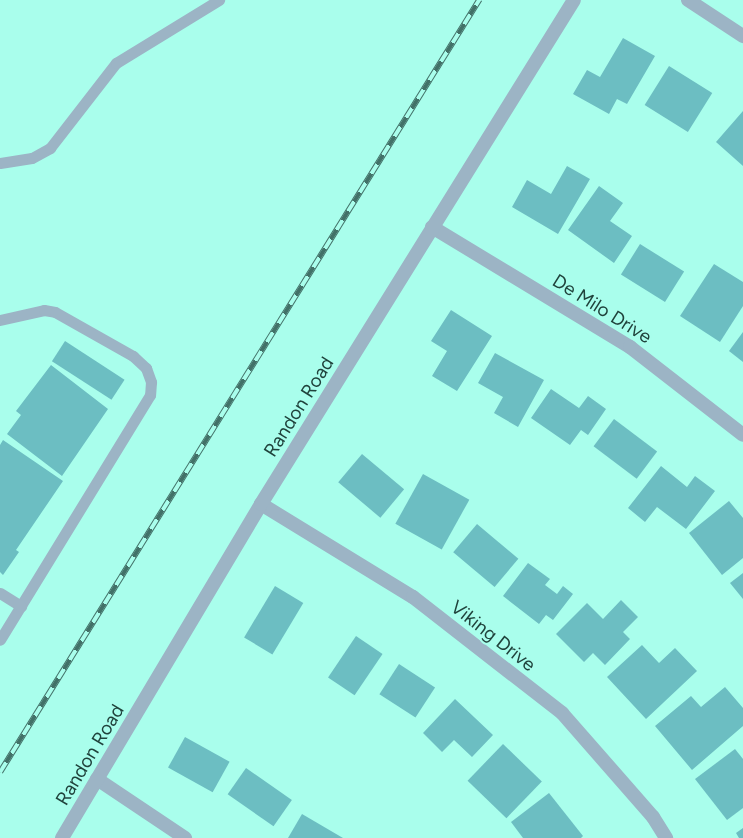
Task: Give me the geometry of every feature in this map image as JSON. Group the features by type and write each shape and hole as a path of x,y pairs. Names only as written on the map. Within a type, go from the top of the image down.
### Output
{"street":[{"name":"Randon Road","path":"62,838 261,504 574,0"},
{"path":"688,0 743,36"},
{"name":"De Milo Drive","path":"432,227 630,347 743,435"},
{"name":"Viking Drive","path":"261,504 414,597 562,713 652,818 666,838"},
{"path":"97,779 185,838"}],"lane":[{"path":"0,163 32,158 50,148 116,63 219,0"},
{"path":"0,320 44,310 55,312 134,356 146,368 151,382 150,395 0,640"},
{"path":"0,592 21,606"}],"building":[{"path":"623,38 655,56 627,104 617,99 609,114 573,94 587,70 600,77"},
{"path":"669,66 712,93 688,132 645,105"},
{"path":"743,111 743,166 716,142"},
{"path":"567,166 590,179 558,234 512,207 527,180 551,194"},
{"path":"599,186 623,203 610,221 632,236 614,263 568,230"},
{"path":"640,244 684,272 665,302 621,275"},
{"path":"714,264 743,282 743,306 720,342 680,316"},
{"path":"451,310 492,336 457,391 432,376 447,351 431,341"},
{"path":"743,332 743,362 729,351"},
{"path":"65,341 125,380 111,400 52,361"},
{"path":"495,353 544,380 518,427 494,413 503,397 478,383"},
{"path":"51,365 108,409 62,476 7,434 21,415 16,411"},
{"path":"551,389 579,408 588,396 606,409 588,435 581,430 570,445 531,418"},
{"path":"614,419 657,451 637,479 594,446"},
{"path":"3,440 63,481 16,550 19,552 3,575 0,572 0,445"},
{"path":"362,454 404,489 380,518 338,482"},
{"path":"661,466 687,487 695,476 715,491 686,529 657,507 645,522 628,508"},
{"path":"423,474 469,500 442,550 395,524"},
{"path":"729,501 743,518 743,558 722,575 689,533"},
{"path":"477,524 518,559 495,587 453,552"},
{"path":"528,563 550,579 545,585 557,594 563,586 573,594 553,620 546,615 539,624 503,596"},
{"path":"743,573 743,599 730,583"},
{"path":"275,586 303,603 272,654 244,637"},
{"path":"621,600 638,617 623,632 630,639 605,665 593,653 584,662 556,634 587,603 603,619"},
{"path":"356,636 383,654 355,695 328,677"},
{"path":"642,645 659,663 675,648 697,671 646,719 607,677"},
{"path":"399,664 435,687 415,718 379,694"},
{"path":"725,687 743,708 743,726 692,770 655,726 691,696 701,707"},
{"path":"455,699 493,735 472,757 454,740 442,752 423,733"},
{"path":"185,737 230,762 213,792 168,768"},
{"path":"503,744 542,782 506,818 468,781"},
{"path":"735,749 743,759 743,808 727,820 695,779"},
{"path":"246,768 292,800 274,826 228,794"},
{"path":"549,793 583,836 581,838 523,838 511,822"},
{"path":"302,814 343,838 288,838"},
{"path":"743,828 743,838 739,838 736,833"}],"railway":[{"path":"0,772 479,0"}]}
